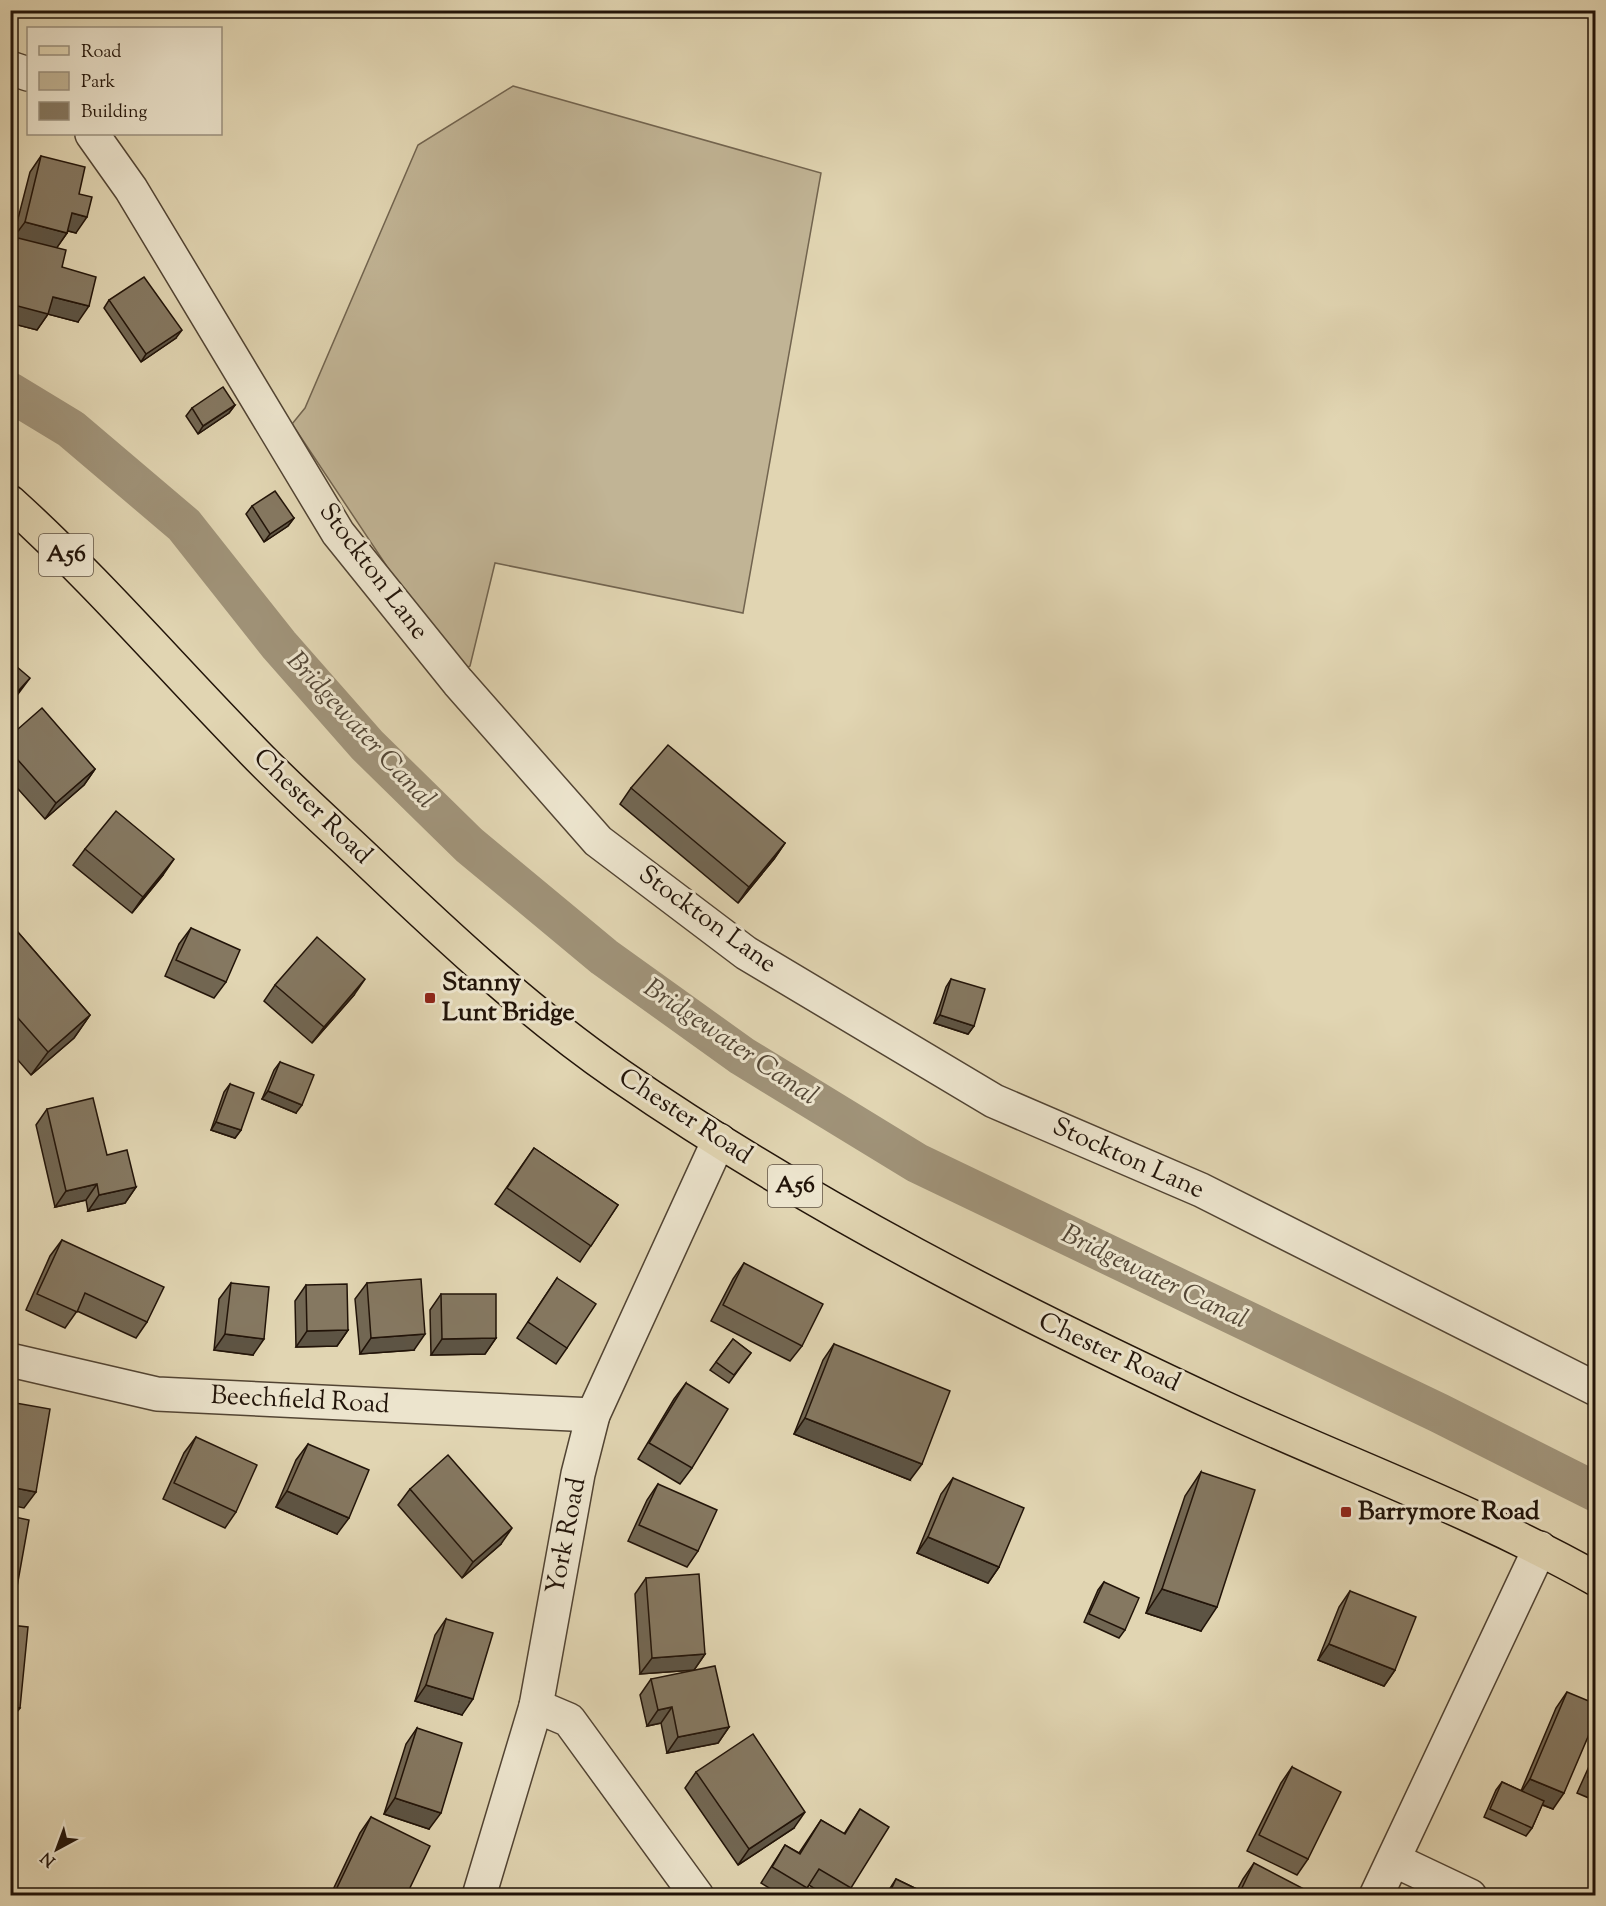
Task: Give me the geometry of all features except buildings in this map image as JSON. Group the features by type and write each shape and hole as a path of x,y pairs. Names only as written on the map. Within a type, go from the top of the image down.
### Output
{"main road":[{"name":"Chester Road","path":"10,502 70,559 252,750 465,953 568,1038 615,1072 719,1140 861,1226 1007,1304 1229,1410 1434,1498 1540,1548 1596,1579"}],"street":[{"path":"10,68 27,74"},
{"name":"Stockton Lane","path":"93,135 131,189 338,533 458,682 598,841 746,953 994,1101 1200,1190 1596,1389"},
{"name":"York Road","path":"478,1896 536,1706 578,1474 593,1415 719,1140"},
{"name":"Beechfield Road","path":"10,1359 157,1395 593,1415"},
{"path":"1376,1896 1540,1548"},
{"path":"536,1706 569,1720 697,1896"},
{"path":"1394,1860 1470,1896"}],"green space":[{"path":"513,86 821,173 743,613 495,563 470,666 458,673 292,424 305,408 418,145"}],"waterway":[{"name":"Bridgewater Canal","path":"10,392 71,429 184,525 279,645 367,745 469,845 604,957 742,1056 917,1163 1439,1413 1596,1492"}],"place":[{"name":"Stanny Lunt Bridge","path":"430,998"},
{"name":"Barrymore Road","path":"1346,1512"}]}
